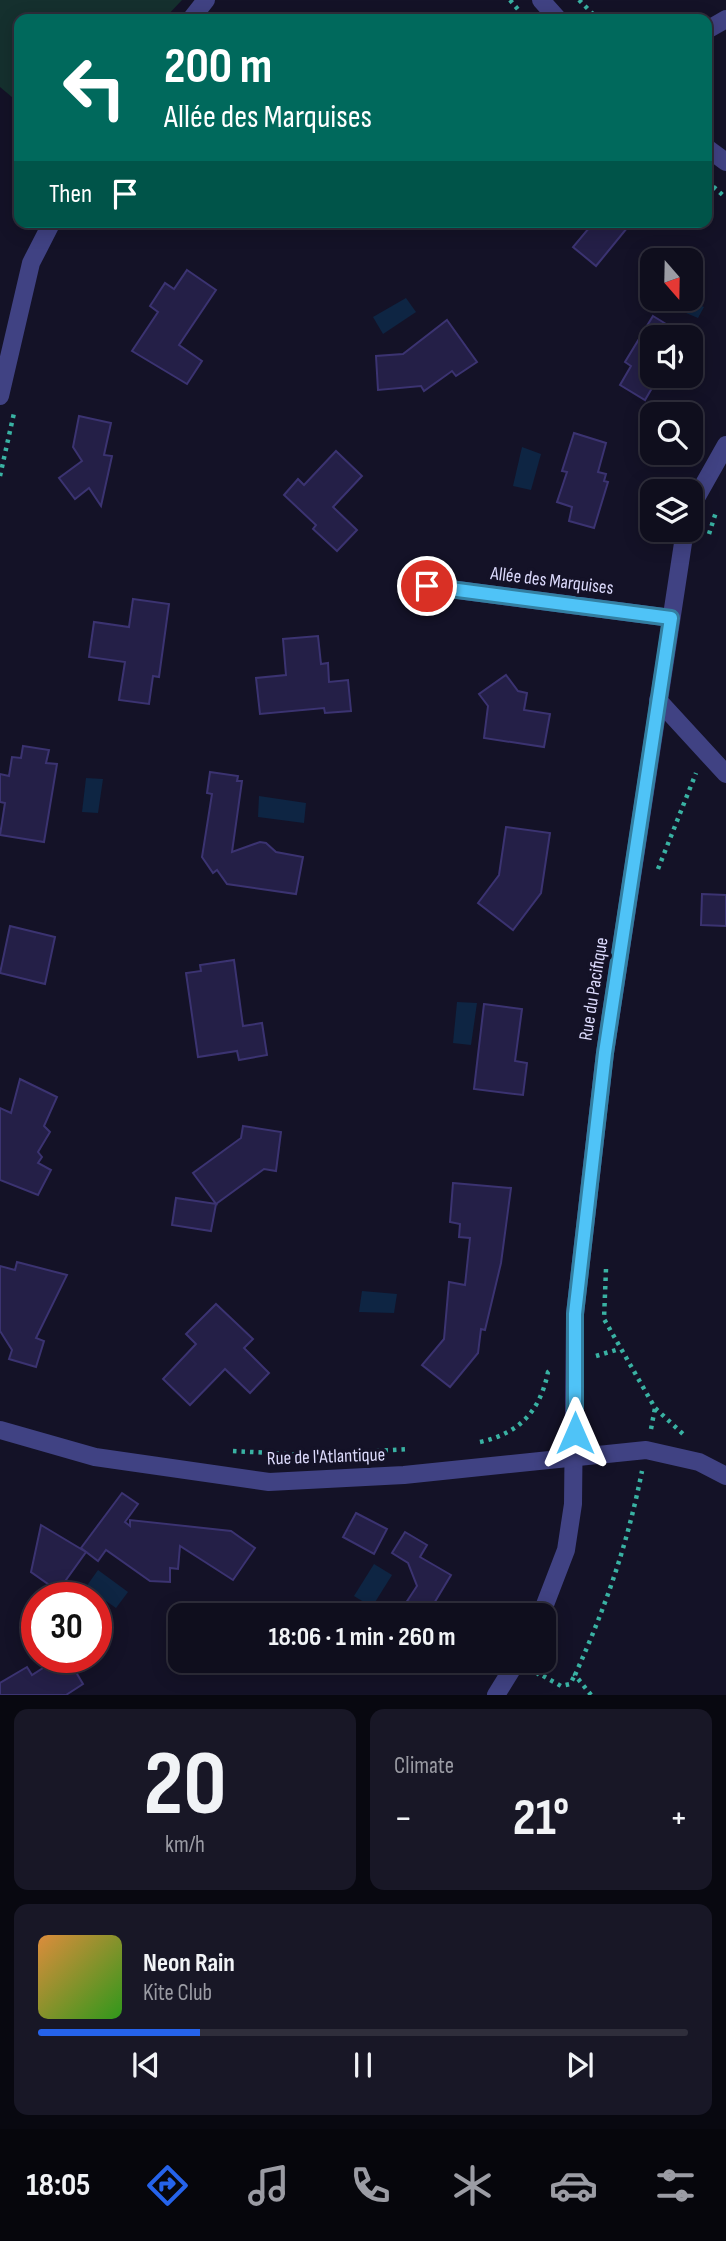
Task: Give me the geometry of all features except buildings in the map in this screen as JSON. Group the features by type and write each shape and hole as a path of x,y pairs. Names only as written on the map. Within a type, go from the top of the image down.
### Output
{"street":[{"path":"195,14 206,0"},
{"path":"541,0 554,14"},
{"path":"0,396 32,263 49,228"},
{"path":"703,486 726,445"},
{"name":"Rue du Pacifique","path":"546,1603 566,1550 575,1457 575,1314 605,1053 683,542"},
{"name":"Allée des Marquises","path":"427,586 671,618"},
{"path":"658,700 726,774"},
{"name":"Rue de l'Atlantique","path":"0,1430 95,1457 269,1482 404,1475 646,1450 699,1462 726,1476"},
{"path":"496,1695 510,1673"}],"path":[{"path":"579,0 593,14"},
{"path":"712,185 726,198"},
{"path":"707,539 721,500"},
{"path":"655,880 704,749"},
{"path":"606,1262 604,1319 655,1408 682,1433 693,1438"},
{"path":"475,1443 500,1438 529,1416 543,1397 548,1372 560,1364 619,1349"},
{"path":"366,1452 421,1448"},
{"path":"528,1680 538,1673 561,1686 570,1684 575,1675 608,1601 630,1534 646,1450"},
{"path":"230,1451 310,1455"},
{"path":"575,1675 591,1695"}],"green space":[{"path":"0,0 182,0 169,14 14,14 14,99 0,87"}],"water":[{"path":"406,298 416,312 383,334 373,317"},
{"path":"684,312 701,312 698,318"},
{"path":"522,447 541,454 531,490 513,486"},
{"path":"86,778 103,779 98,813 82,812"},
{"path":"259,796 306,803 304,823 258,817"},
{"path":"457,1002 477,1003 471,1045 453,1043"},
{"path":"362,1291 397,1294 394,1313 359,1312"},
{"path":"374,1564 392,1575 374,1603 365,1603 354,1596"},
{"path":"98,1570 128,1592 116,1608 112,1605 112,1582 90,1582"}],"route":[{"path":"427,586 671,618 605,1053 575,1314 575,1433"}]}
